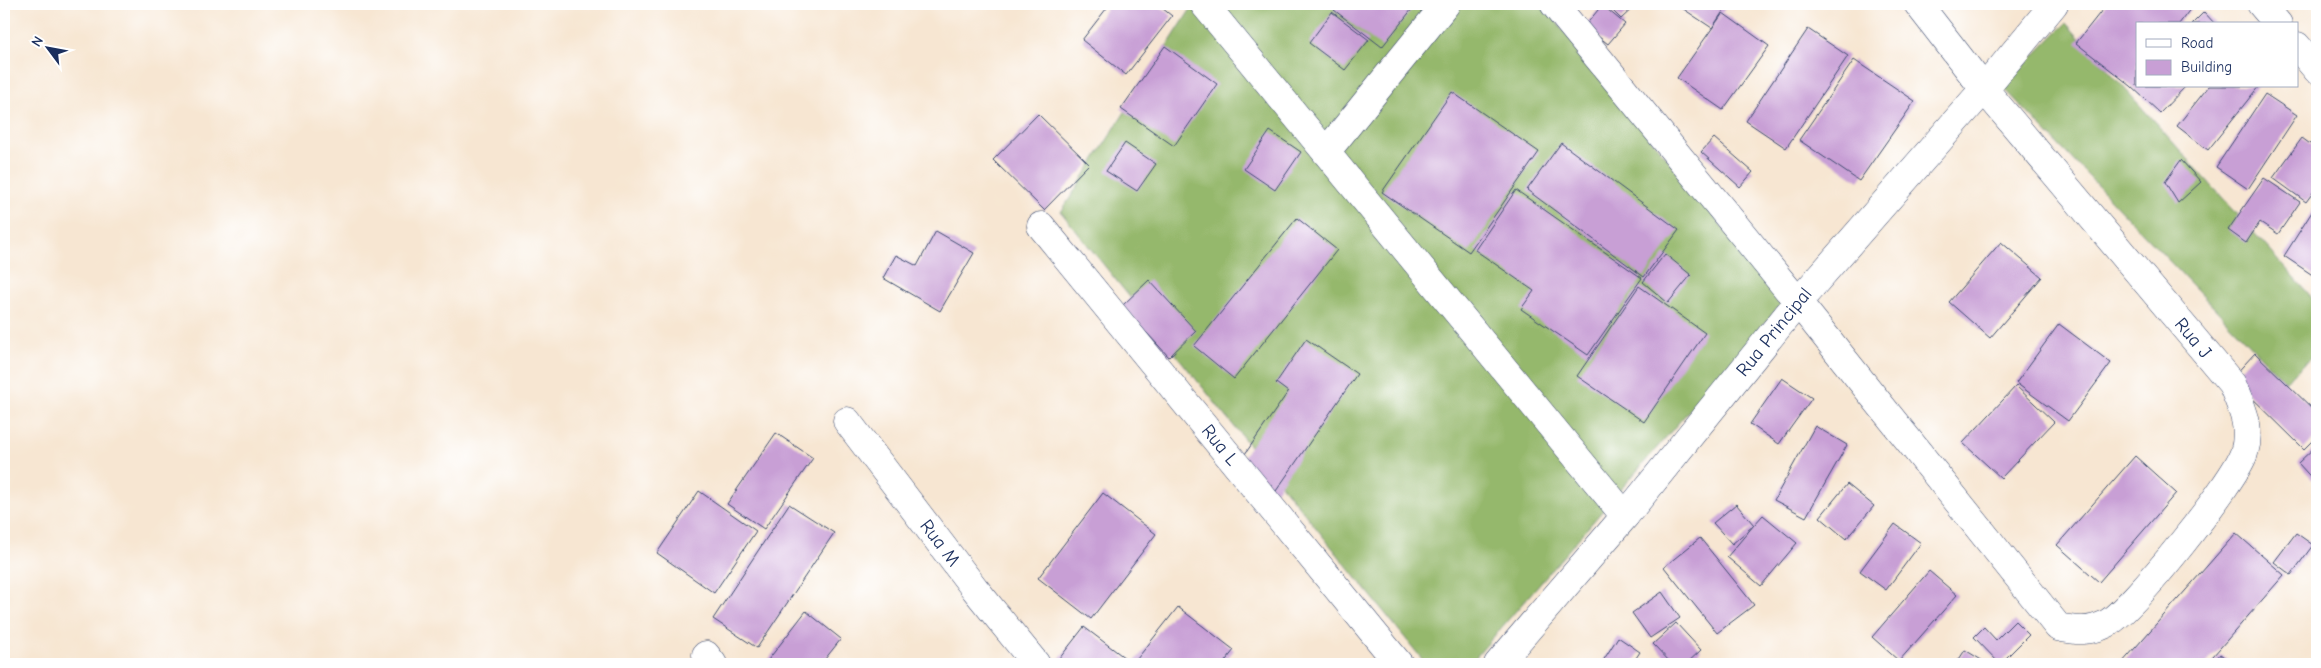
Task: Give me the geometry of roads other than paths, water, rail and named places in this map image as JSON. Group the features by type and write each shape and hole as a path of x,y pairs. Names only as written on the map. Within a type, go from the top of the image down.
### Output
{"street":[{"path":"1204,4 1625,516"},
{"path":"1326,152 1446,4"},
{"name":"Rua J","path":"1554,4 1798,302 2058,627 2087,631 2108,623 2141,593 2231,478 2244,453 2247,421 2232,384 1984,89 1918,4"},
{"name":"Rua Principal","path":"1498,664 1625,516 1798,302 1984,89 2054,4"},
{"path":"2261,4 2276,22"},
{"path":"2298,47 2317,70"},
{"name":"Rua L","path":"1041,226 1399,664"},
{"name":"Rua M","path":"847,421 975,590 1036,664"}]}
